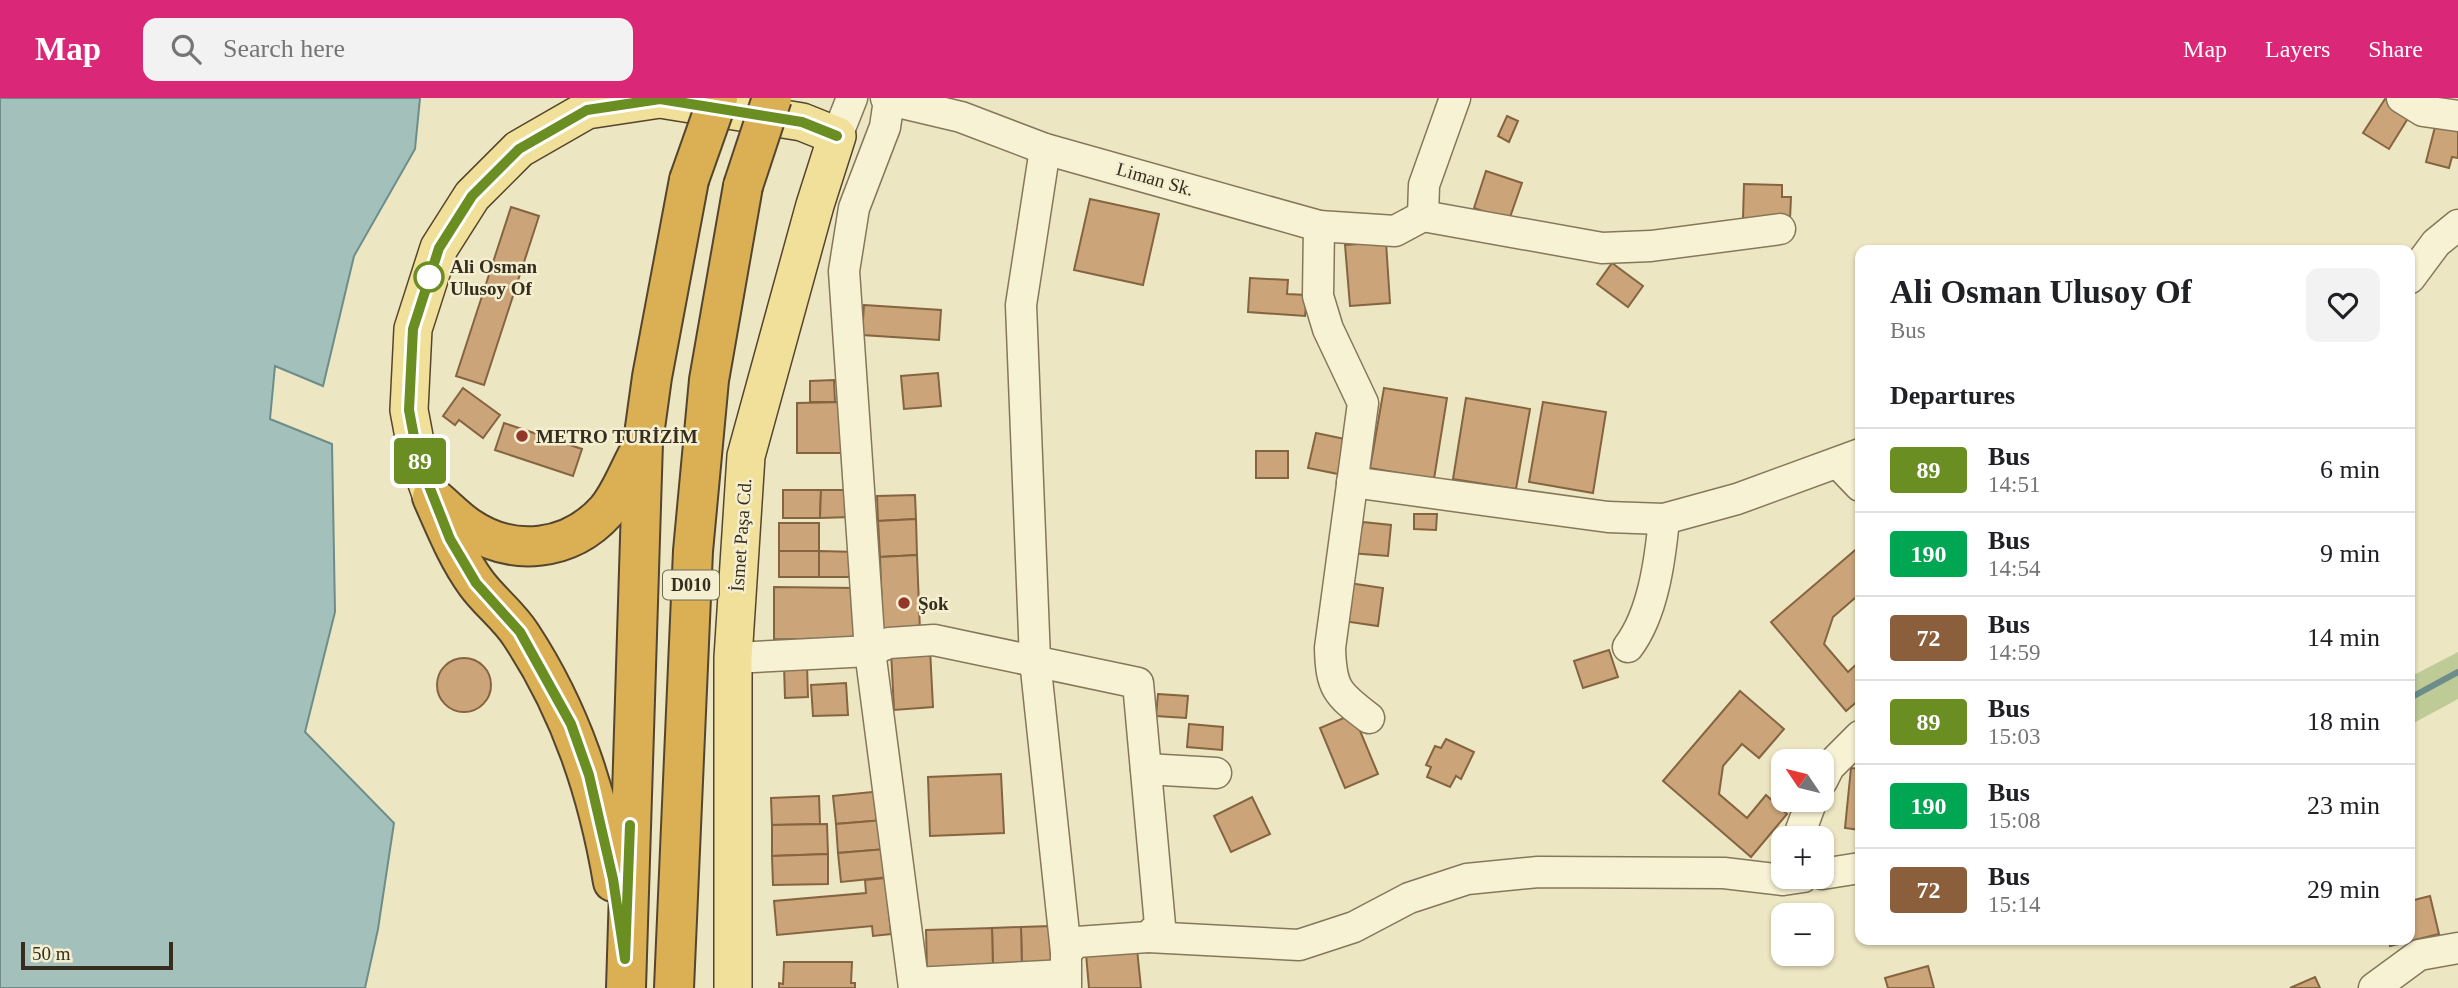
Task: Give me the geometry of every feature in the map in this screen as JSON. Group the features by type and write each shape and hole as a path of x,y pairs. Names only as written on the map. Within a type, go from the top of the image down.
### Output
{"highway":[{"name":"D010","path":"626,973 643,442 652,377 689,180 718,98"},
{"name":"D010","path":"674,988 693,551 709,380 743,186 772,98"},
{"path":"432,497 470,528 507,544 545,546 578,536 607,510 643,442"},
{"path":"432,497 450,539 476,583 520,632 571,724 589,775 613,879 626,973"}],"main road":[{"path":"432,497 418,458 409,410 413,329 439,248 472,196 519,149 587,110 660,99 802,122 837,136"},
{"name":"İsmet Paşa Cd.","path":"733,988 733,658 746,456 815,205 837,136"}],"street":[{"name":"İsmet Paşa Cd.","path":"837,136 852,98"},
{"path":"1455,98 1424,185 1423,216 1602,248 1651,246 1780,229"},
{"path":"2402,98 2423,111 2458,116"},
{"path":"896,100 854,208 844,271 870,651 914,986 1066,972"},
{"name":"Liman Sk.","path":"896,100 961,117 1045,149 1319,226 1395,231 1423,216"},
{"path":"1045,149 1021,305 1035,660 1066,972"},
{"path":"2415,271 2436,243 2458,225"},
{"path":"1319,226 1318,296 1328,329 1363,403 1330,648 1331,678 1344,699 1369,718"},
{"path":"1352,482 1594,515 1664,519 1737,499 1849,459"},
{"path":"1628,647 1641,630 1661,548 1664,519"},
{"path":"733,658 870,651 889,643 934,640 1138,682 1160,925 1148,937"},
{"path":"1834,762 1855,741"},
{"path":"1146,769 1216,773"},
{"path":"1834,872 1855,869"},
{"path":"1066,972 1077,942 1148,937 1299,945 1354,927 1409,898 1455,883 1526,873 1724,873 1771,877"},
{"path":"2374,988 2419,954 2458,948"}],"green space":[{"path":"2458,652 2458,699 2415,722 2415,674"}],"water":[{"path":"0,98 420,98 415,149 354,256 323,386 275,366 270,419 332,444 335,612 305,732 394,823 378,929 365,988 0,988"}],"building":[{"path":"2385,99 2410,115 2389,149 2363,133"},
{"path":"1507,116 1518,121 1509,142 1498,136"},
{"path":"2436,123 2458,129 2458,158 2452,157 2449,168 2426,162"},
{"path":"1486,171 1522,183 1509,220 1474,208"},
{"path":"1744,184 1782,185 1782,197 1791,197 1790,219 1743,218"},
{"path":"1090,199 1159,214 1143,285 1074,270"},
{"path":"511,207 539,216 484,385 456,376"},
{"path":"1386,242 1390,303 1350,306 1345,245"},
{"path":"1612,263 1643,286 1628,307 1597,284"},
{"path":"1250,278 1288,280 1287,294 1307,295 1305,316 1248,312"},
{"path":"864,305 941,310 939,340 862,335"},
{"path":"938,373 941,406 904,409 901,376"},
{"path":"834,380 835,402 810,402 810,381"},
{"path":"463,388 500,415 483,438 459,420 455,425 443,416"},
{"path":"1384,388 1447,398 1434,479 1370,468"},
{"path":"1466,398 1530,409 1516,489 1453,479"},
{"path":"846,402 846,453 797,453 797,403"},
{"path":"1543,402 1606,412 1593,493 1529,482"},
{"path":"504,423 582,449 573,476 495,450"},
{"path":"1316,433 1345,439 1338,474 1308,468"},
{"path":"1256,451 1288,451 1288,478 1256,478"},
{"path":"783,490 821,490 820,518 783,518"},
{"path":"821,490 852,490 851,517 820,518"},
{"path":"915,495 916,519 878,521 877,496"},
{"path":"1414,514 1437,514 1436,530 1414,529"},
{"path":"916,519 917,555 880,557 878,521"},
{"path":"1363,522 1391,525 1388,556 1350,553 1353,526 1362,527"},
{"path":"779,523 819,523 819,551 779,551"},
{"path":"1855,550 1855,598 1833,617 1824,644 1848,672 1855,666 1855,703 1846,711 1771,622"},
{"path":"779,551 819,551 819,577 779,577"},
{"path":"819,551 857,552 857,577 819,577"},
{"path":"917,555 920,631 883,633 880,557"},
{"path":"1349,583 1383,588 1378,626 1343,621"},
{"path":"774,587 857,588 856,640 774,639"},
{"path":"930,649 933,707 894,710 891,651"},
{"path":"1609,650 1618,677 1583,688 1574,661"},
{"path":"469,658 479,662 487,670 491,685 487,700 479,708 459,712 449,708 441,700 437,680 441,670 449,662"},
{"path":"784,665 807,665 808,697 785,698"},
{"path":"846,683 848,715 813,716 811,685"},
{"path":"1740,691 1784,729 1759,758 1742,744 1723,766 1719,794 1747,818 1766,795 1771,800 1771,812 1787,814 1777,826 1771,826 1771,833 1751,857 1663,781"},
{"path":"1158,694 1188,696 1186,718 1156,716"},
{"path":"1353,714 1378,774 1345,788 1320,728"},
{"path":"1189,724 1223,727 1222,750 1187,747"},
{"path":"1446,739 1474,752 1461,779 1456,776 1450,787 1427,777 1431,767 1426,765 1435,746 1441,748"},
{"path":"1851,768 1855,768 1855,829 1845,828"},
{"path":"1001,774 1004,833 930,836 928,777"},
{"path":"882,791 884,820 836,824 833,796"},
{"path":"819,796 820,824 772,825 771,798"},
{"path":"1252,797 1270,834 1231,852 1214,816"},
{"path":"884,820 886,849 838,853 836,824"},
{"path":"827,824 828,854 772,856 772,825"},
{"path":"886,849 889,877 841,882 838,853"},
{"path":"828,854 828,884 773,885 772,856"},
{"path":"886,878 891,934 873,936 872,926 777,935 774,901 866,893 865,880"},
{"path":"2430,896 2439,934 2415,940 2415,900"},
{"path":"1051,926 1052,968 1022,969 1021,927"},
{"path":"1021,927 1022,969 993,969 992,928"},
{"path":"992,928 993,969 927,971 926,930"},
{"path":"1137,949 1141,988 1089,988 1086,954"},
{"path":"784,962 852,962 851,983 855,983 855,988 779,988 779,983 783,984"},
{"path":"1928,966 1934,988 1888,988 1885,978"},
{"path":"2315,977 2320,988 2290,988"}],"waterway":[{"path":"2415,695 2458,672"}],"bus line":[{"name":"89","path":"630,825 625,959 613,879 589,775 571,724 520,632 476,583 450,539 418,458 409,410 413,329 439,248 472,196 519,149 587,110 660,99 802,122 837,136"}],"place":[{"name":"Ali Osman Ulusoy Of","path":"429,277"},
{"name":"METRO TURİZİM","path":"522,436"},
{"name":"Şok","path":"904,603"}]}
